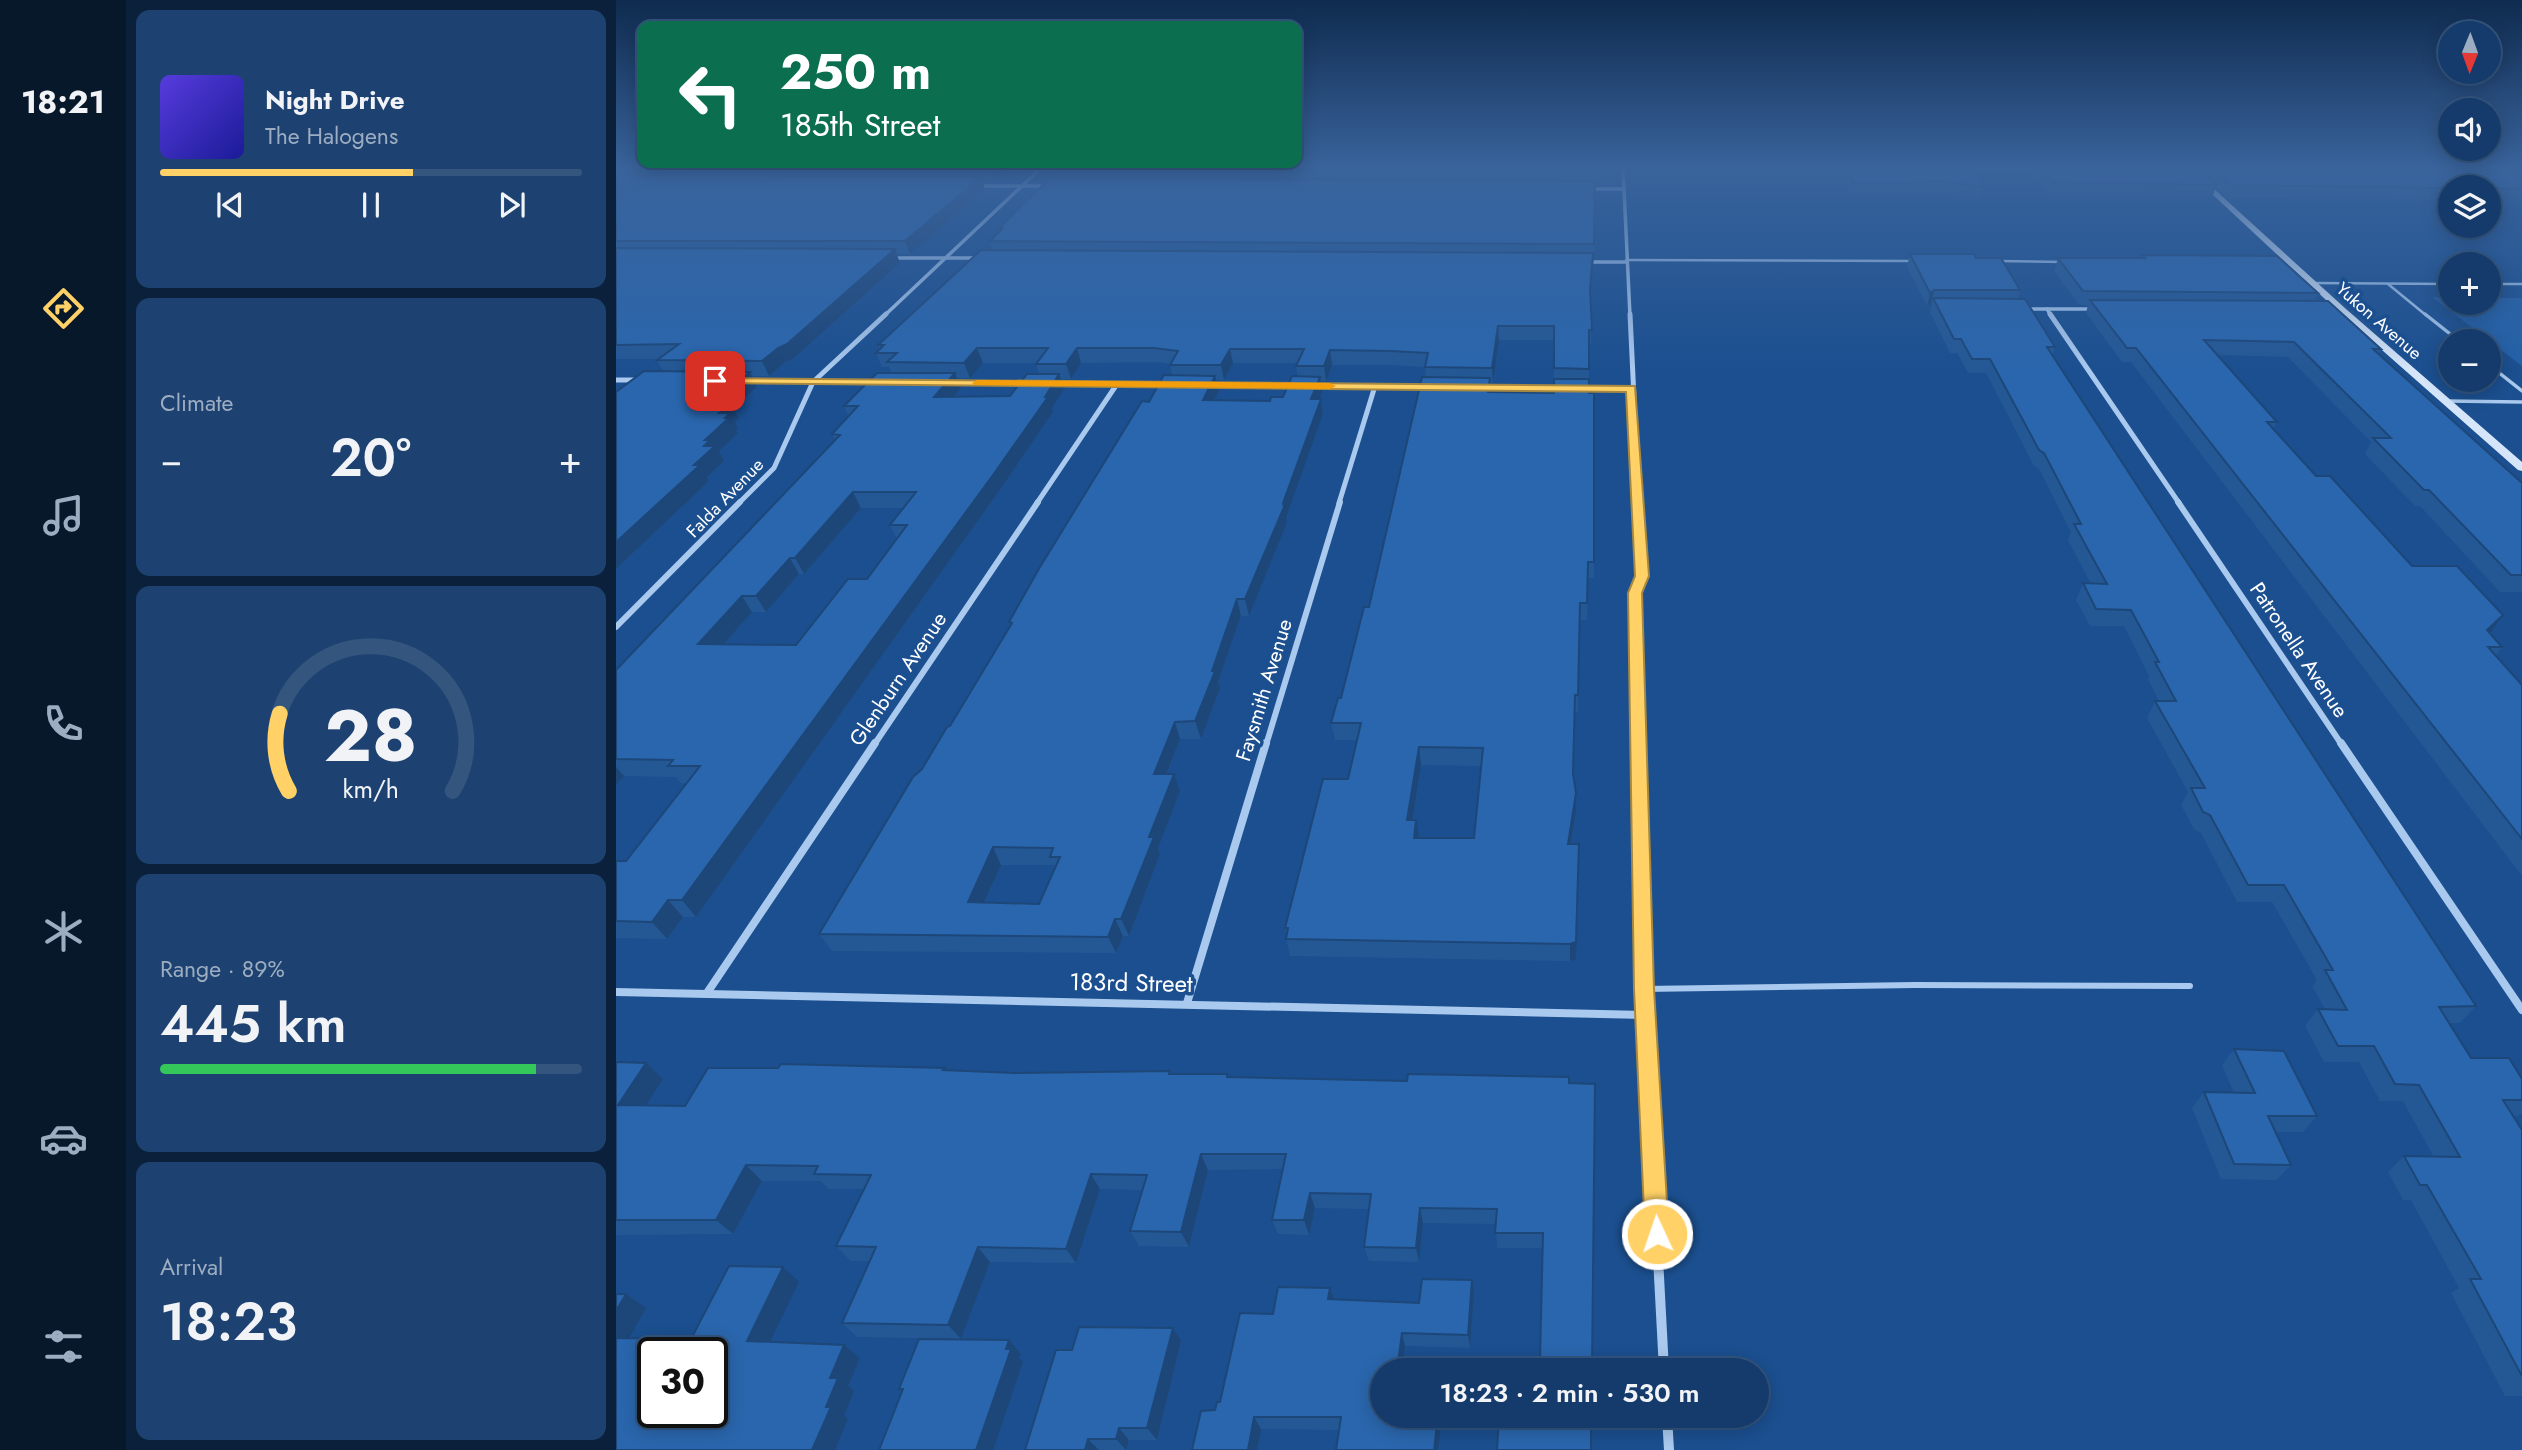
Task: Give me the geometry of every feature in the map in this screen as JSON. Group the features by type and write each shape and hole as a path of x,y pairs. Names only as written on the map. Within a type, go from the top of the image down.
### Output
{"street":[{"name":"Falda Avenue","path":"616,627 775,468 813,382 969,236"},
{"path":"1625,236 1642,576 1635,593 1644,989 1663,1358"},
{"name":"Yukon Avenue","path":"2260,236 2522,468"},
{"path":"880,258 988,258"},
{"path":"1584,262 1626,261"},
{"path":"2021,309 2101,309"},
{"name":"Patronella Avenue","path":"2047,309 2522,1010"},
{"path":"2330,311 2343,311"},
{"path":"616,380 642,380"},
{"path":"734,381 882,382"},
{"path":"937,383 1034,383"},
{"path":"1048,384 1171,385"},
{"name":"Glenburn Avenue","path":"707,993 1117,384"},
{"path":"1198,385 1429,387"},
{"name":"Faysmith Avenue","path":"1187,1003 1375,386"},
{"path":"1469,387 1564,388"},
{"path":"1577,388 1632,388"},
{"name":"183rd Street","path":"616,992 1645,1015"},
{"path":"1668,1428 1669,1450"}],"lane":[{"path":"1626,261 1926,261"},
{"path":"1996,261 2066,262"},
{"path":"2280,263 2291,264"},
{"path":"2312,283 2438,284"},
{"path":"2387,283 2444,329"},
{"path":"2501,284 2522,284"},
{"path":"2501,375 2522,391"},
{"path":"2446,401 2522,402"},
{"path":"1644,989 1915,985 2190,986"}],"shaded area":[{"path":"2501,298 2522,298 2522,366 2501,350 2501,329 2474,329 2455,315 2501,315"}],"building":[{"path":"616,236 911,236 905,241 616,241"},
{"path":"995,236 1594,236 1594,244 990,241"},
{"path":"616,248 895,249 787,344 762,361 657,360 679,344 616,345"},
{"path":"981,250 1593,253 1589,369 1554,368 1554,326 1498,326 1492,368 1425,367 1428,353 1390,351 1330,350 1324,366 1296,366 1304,349 1230,349 1221,365 1170,365 1178,351 1154,348 1077,348 1066,364 1036,364 1048,348 977,348 964,363 887,362 897,353 876,353 884,345 878,345"},
{"path":"1910,254 1974,254 1976,258 2001,258 2020,290 1934,290 1930,293"},
{"path":"2142,255 2277,256 2318,293 2083,291 2058,258 2145,258"},
{"path":"1933,298 2025,299 2055,347 2047,347 2476,1006 2439,1007 2471,1058 2509,1058 2522,1079 2522,1100 2503,1100 2522,1130 2522,1376 2470,1279 2481,1279 2427,1185 2420,1185 2404,1156 2460,1157 2419,1085 2395,1084 2374,1046 2338,1046 2318,1009 2347,1010 2325,970 2333,970 2284,885 2248,885 2210,815 2203,812 2191,788 2205,788 2155,701 2176,701 2155,662 2159,662 2131,610 2096,609 2083,583 2107,584 2074,524 2081,524 2044,453 2039,450 1990,359 1972,359 1961,339 1954,339"},
{"path":"2090,300 2328,301 2381,349 2373,349 2522,483 2522,575 2511,575 2429,490 2424,490 2373,438 2391,438 2294,342 2204,340 2277,422 2267,422 2316,476 2330,476 2412,566 2457,566 2503,615 2487,630 2502,647 2488,647 2522,685 2522,839 2136,348 2127,348"},
{"path":"644,371 750,372 713,403 731,403 719,413 730,413 725,418 729,418 705,440 710,440 704,446 715,446 694,465 700,465 616,542 616,392"},
{"path":"877,373 955,373 934,397 1010,396 1027,374 1059,374 1045,397 1048,397 993,475 682,900 668,900 652,922 616,921 616,861 626,861 700,766 668,766 673,760 616,759 616,670 840,435 832,434 858,406 844,406","holes":["853,492 916,492 890,525 907,525 867,579 848,579 796,645 698,644 742,596 756,596 790,558 795,558"]},
{"path":"1164,375 1215,376 1203,400 1270,401 1271,397 1283,397 1292,376 1320,377 1311,399 1321,399 1283,503 1284,507 1245,599 1237,599 1212,671 1215,671 1195,721 1175,722 1154,774 1174,774 1149,837 1154,837 1121,919 1115,919 1108,937 819,934 913,777 922,769 950,726 1012,623 1009,622 1040,567 1142,401 1149,402","holes":["993,847 1053,848 1050,857 1060,857 1039,904 968,902"]},
{"path":"1422,377 1490,378 1488,392 1554,393 1554,379 1589,379 1589,393 1594,393 1594,562 1588,562 1587,603 1580,603 1573,774 1576,793 1568,844 1579,844 1576,942 1286,939 1288,928 1285,928 1323,779 1348,779 1361,723 1331,723 1338,698 1341,698 1364,607 1369,607","holes":["1419,747 1483,748 1474,838 1414,838 1416,820 1407,820"]},
{"path":"2234,1049 2284,1051 2317,1116 2268,1116 2291,1165 2234,1164 2204,1092 2255,1093"},
{"path":"616,1062 646,1063 618,1105 685,1106 708,1068 778,1068 781,1064 945,1068 943,1070 1015,1073 1170,1071 1169,1074 1227,1074 1227,1077 1407,1081 1408,1074 1569,1077 1569,1083 1595,1084 1592,1358 1540,1358 1543,1233 1495,1233 1497,1209 1420,1208 1416,1248 1364,1247 1371,1194 1310,1193 1304,1220 1272,1220 1286,1154 1201,1154 1181,1232 1130,1231 1147,1175 1091,1174 1066,1249 978,1247 948,1325 842,1323 876,1247 836,1246 871,1175 814,1174 818,1166 746,1165 716,1220 616,1220"},
{"path":"729,1266 783,1267 747,1341 844,1345 830,1378 838,1378 826,1407 831,1407 812,1450 616,1450 616,1338 637,1338 637,1428 728,1428 728,1337 692,1337"},
{"path":"1422,1279 1472,1280 1468,1335 1402,1333 1399,1358 1370,1358 1370,1428 1437,1428 1434,1450 1336,1450 1341,1417 1254,1417 1248,1450 1192,1450 1201,1411 1215,1410 1217,1402 1220,1402 1240,1313 1273,1314 1278,1287 1330,1288 1328,1299 1419,1303"},
{"path":"616,1294 626,1294 616,1311"},
{"path":"1079,1327 1173,1328 1147,1428 1119,1428 1116,1439 1088,1439 1085,1450 1025,1450 1056,1350 1072,1350"},
{"path":"919,1339 1009,1340 1006,1349 1011,1349 976,1450 879,1450"},
{"path":"1498,1428 1591,1428 1591,1450 1497,1450"}],"slow traffic":[{"path":"977,383 1330,386"}],"route":[{"path":"715,381 1632,388 1642,576 1635,593 1644,989 1657,1234"}]}
